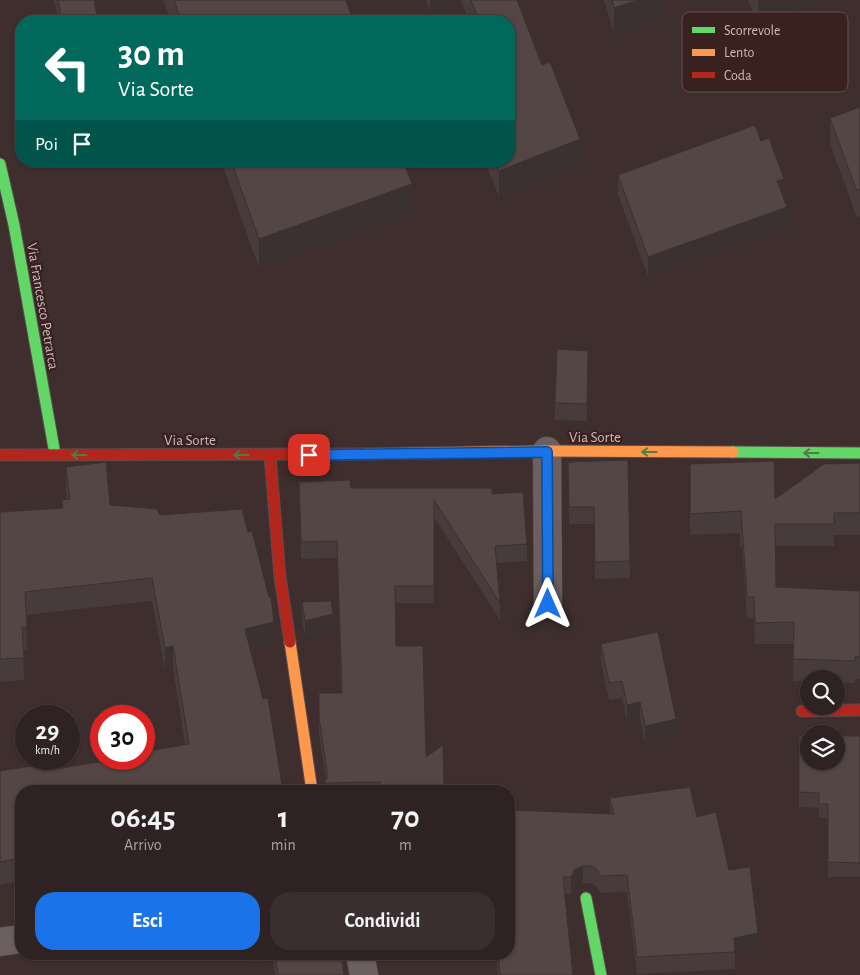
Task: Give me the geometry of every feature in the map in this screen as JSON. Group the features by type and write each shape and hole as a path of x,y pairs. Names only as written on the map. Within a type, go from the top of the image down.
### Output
{"street":[{"name":"Via Francesco Petrarca","path":"0,164 7,228 55,454"},
{"name":"Via Sorte","path":"0,455 547,452 860,453"},
{"path":"547,452 548,604"},
{"path":"270,455 280,577 311,785"},
{"path":"845,710 860,710"},
{"path":"586,898 601,975"},
{"path":"0,942 15,940"},
{"path":"361,960 364,975"}],"building":[{"path":"58,0 94,0 97,15 61,15"},
{"path":"174,0 346,0 351,15 179,15"},
{"path":"471,0 517,0 542,65 550,62 580,139 515,165 515,15 477,15"},
{"path":"612,0 638,0 614,8"},
{"path":"860,107 860,191 856,189 830,118"},
{"path":"755,125 761,141 769,138 784,179 777,181 787,207 648,257 618,175"},
{"path":"233,167 405,167 412,184 259,239"},
{"path":"497,167 509,167 499,171"},
{"path":"557,349 588,351 587,404 555,403"},
{"path":"628,460 630,561 595,562 594,507 569,507 568,462"},
{"path":"774,461 775,499 824,464 860,463 860,513 834,513 834,524 775,524 776,587 860,591 860,657 855,657 855,661 793,659 794,622 755,623 754,597 747,597 742,525 740,525 742,523 741,511 690,514 690,464"},
{"path":"106,462 110,505 157,509 160,515 242,509 248,532 252,531 269,597 271,597 274,622 245,629 263,699 268,698 282,785 15,785 15,859 0,862 0,771 15,769 44,771 80,770 80,765 90,763 90,770 155,770 155,750 189,744 173,646 165,648 152,578 25,592 27,627 22,627 24,658 0,659 0,512 63,508 62,500 70,499 66,467"},
{"path":"350,480 351,488 492,488 492,494 523,492 527,544 495,546 500,603 434,500 434,586 395,586 396,646 423,646 426,757 443,745 444,785 380,785 380,782 324,783 327,779 327,772 319,717 319,693 342,693 337,541 301,542 299,482"},
{"path":"331,601 333,614 305,621 302,602"},
{"path":"658,632 676,719 645,726 640,702 627,705 622,681 609,683 601,644"},
{"path":"799,736 800,770 845,770 845,736 860,736 860,863 828,862 828,804 819,804 819,793 799,792"},
{"path":"690,787 697,817 716,812 729,870 750,867 758,933 734,938 735,952 637,957 627,875 601,876 592,866 583,866 575,869 571,877 563,877 573,975 500,975 499,960 515,960 515,810 614,814 610,798"},
{"path":"276,960 342,960 344,975 278,975"}],"traffic: fast":[{"path":"0,164 14,225 55,454"},
{"path":"733,452 860,453"},
{"path":"586,898 601,975"}],"traffic: slow":[{"path":"365,454 547,451 733,452"},
{"path":"290,642 311,785"}],"traffic: jam":[{"path":"0,455 365,454"},
{"path":"270,455 280,577 290,642"},
{"path":"845,710 860,710"}],"route":[{"path":"309,455 547,452 548,604"}]}
